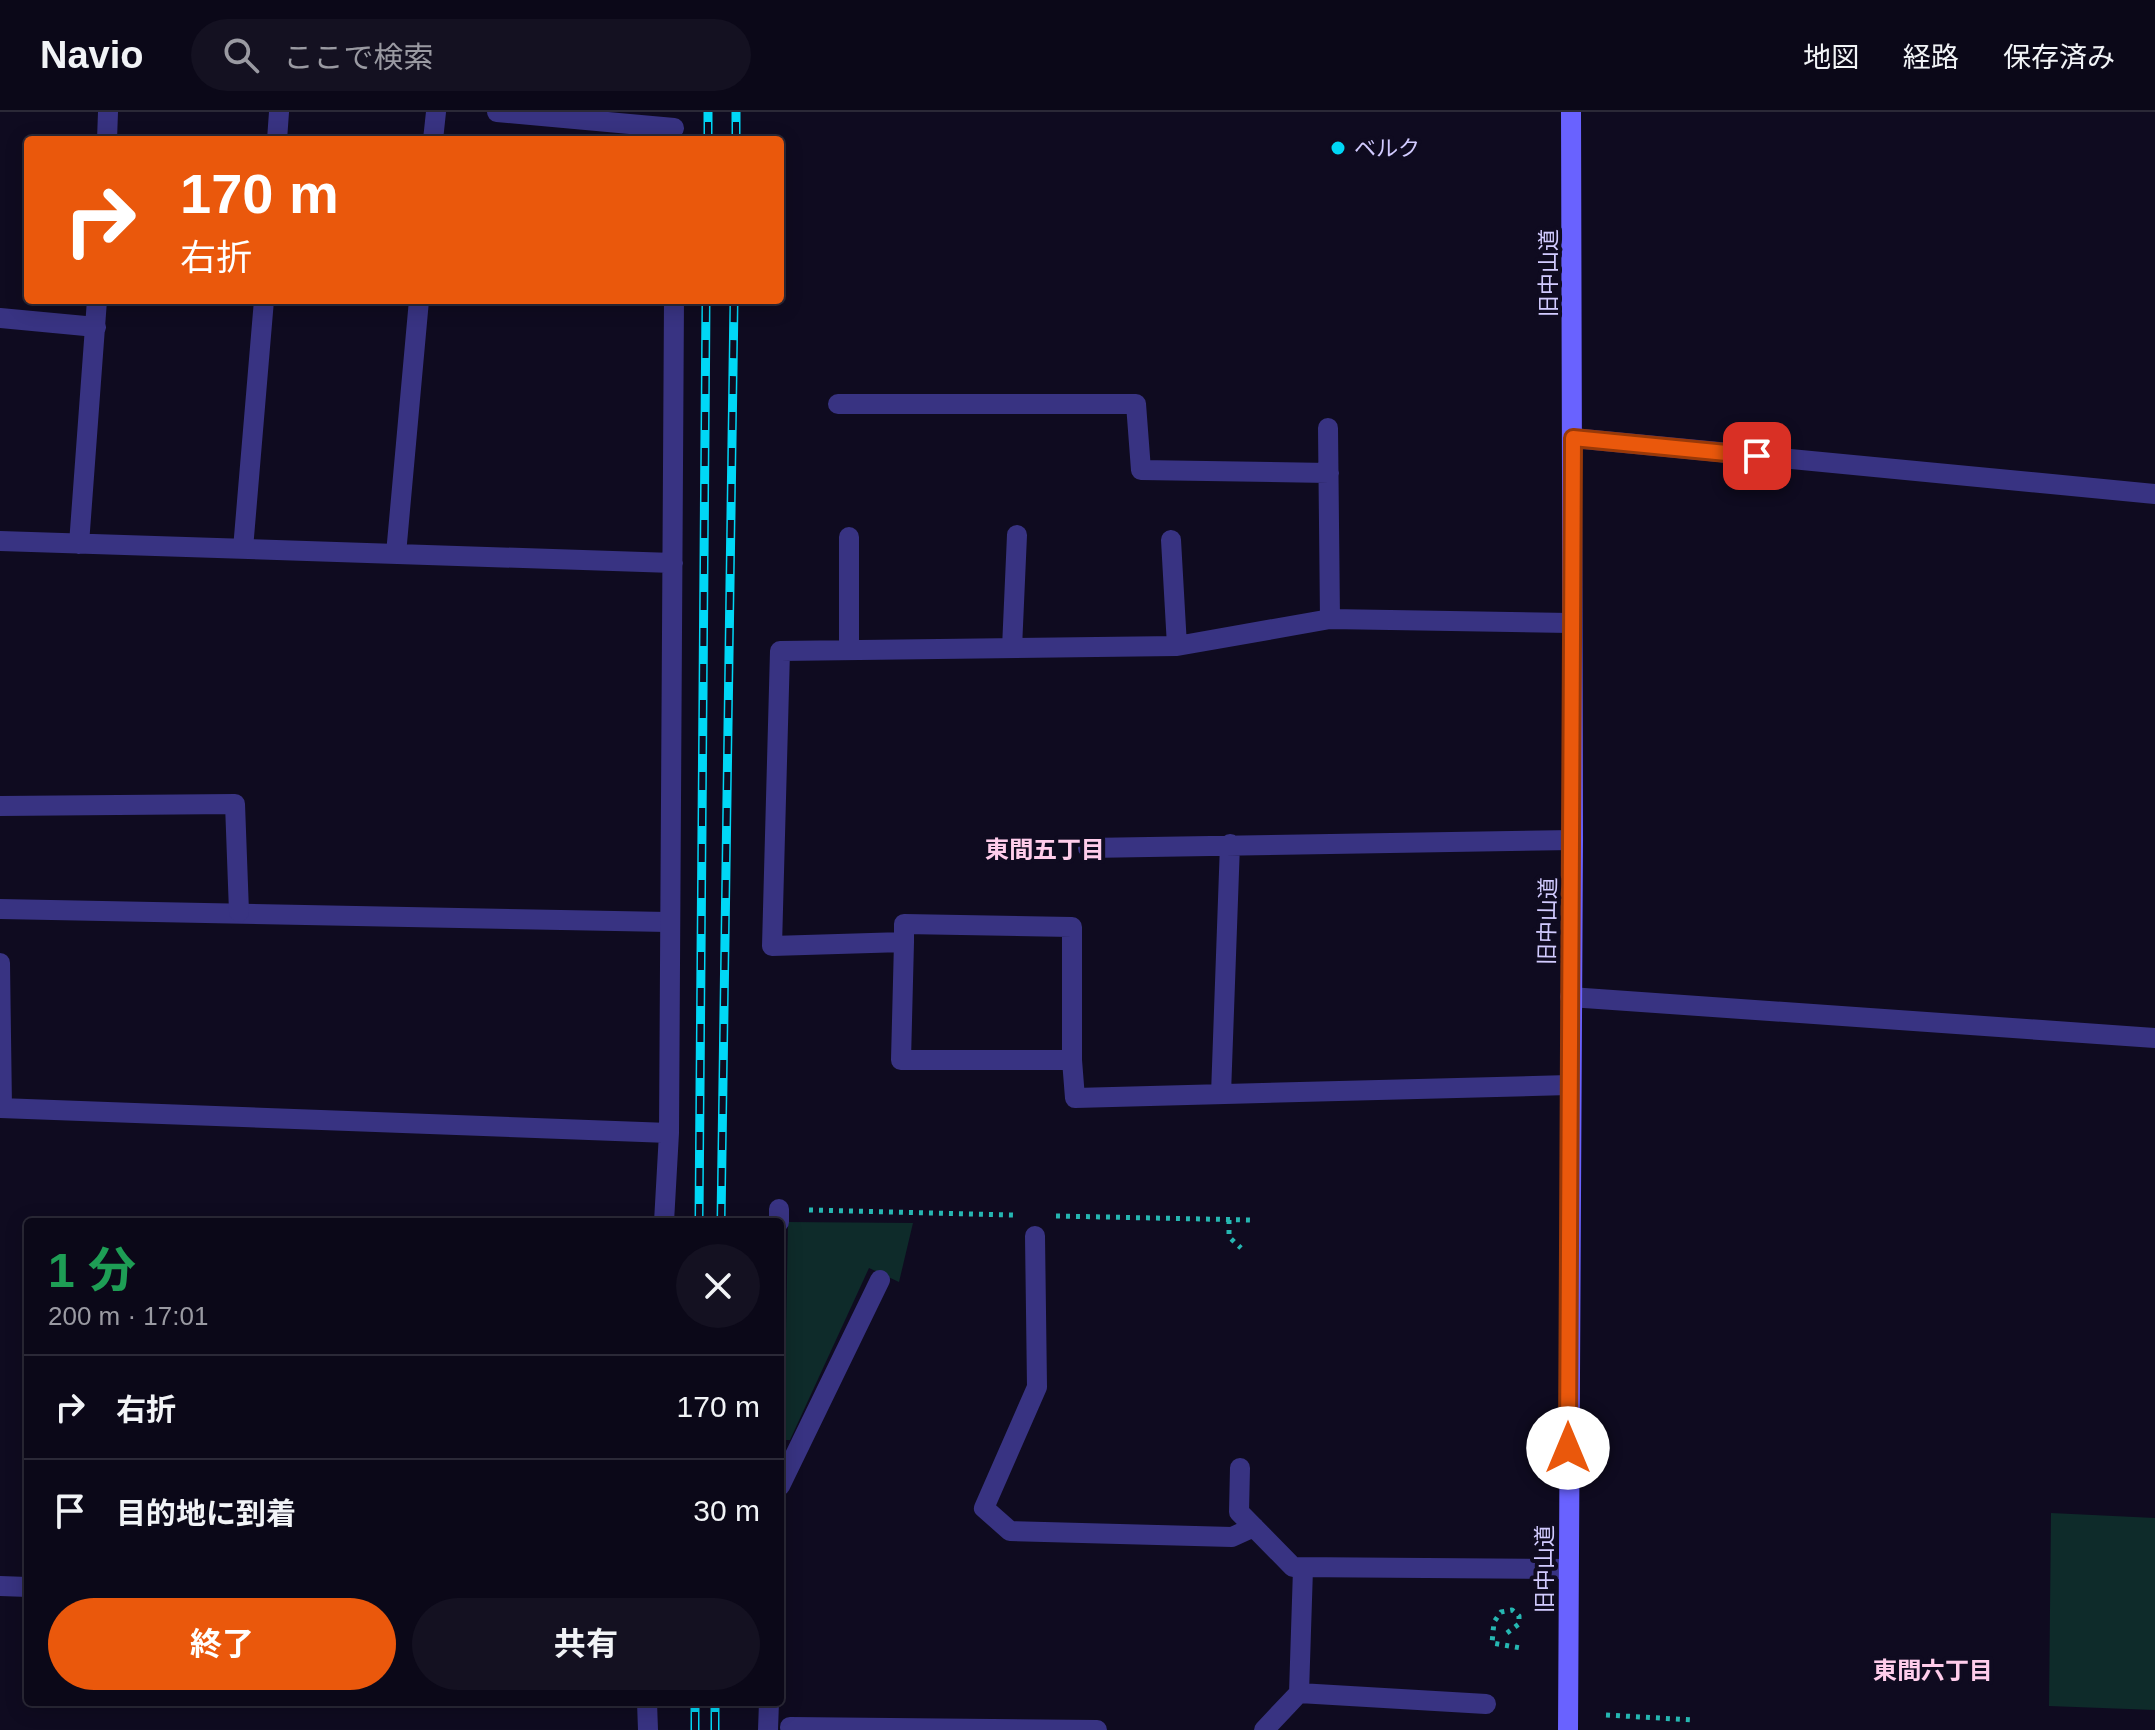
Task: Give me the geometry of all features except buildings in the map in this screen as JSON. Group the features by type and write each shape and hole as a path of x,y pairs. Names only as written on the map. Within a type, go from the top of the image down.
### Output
{"main road":[{"name":"旧中山道","path":"1568,1730 1569,1085 1573,840 1570,623 1573,438 1571,112"}],"street":[{"path":"107,136 108,112"},
{"path":"277,136 279,112"},
{"path":"433,136 436,112"},
{"path":"497,112 674,127"},
{"path":"79,544 97,304"},
{"path":"243,549 264,304"},
{"path":"396,554 419,304"},
{"path":"664,1218 669,1133 674,304"},
{"path":"0,318 96,327"},
{"path":"838,404 1136,404 1141,470 1329,473"},
{"path":"1328,428 1330,619"},
{"path":"1573,438 2155,494"},
{"path":"1012,648 1017,535"},
{"path":"849,537 849,650"},
{"path":"1171,540 1177,646"},
{"path":"0,541 673,563"},
{"path":"904,942 772,946 780,651 1177,646 1330,619 1570,623"},
{"path":"0,806 235,804 239,912"},
{"path":"1088,848 1573,840"},
{"path":"1221,1094 1230,844"},
{"path":"0,909 668,922"},
{"path":"1072,1060 901,1060 904,924 1072,927 1075,1098 1569,1085"},
{"path":"0,963 1,1108 669,1133"},
{"path":"1570,997 2155,1038"},
{"path":"1035,1236 1037,1387 984,1508 1010,1531 1232,1537 1254,1527"},
{"path":"784,1478 880,1280"},
{"path":"1240,1468 1239,1512 1293,1567 1568,1569"},
{"path":"1264,1730 1299,1693 1303,1569"},
{"path":"0,1586 24,1587"},
{"path":"1299,1693 1486,1704"},
{"path":"647,1706 648,1730"},
{"path":"768,1730 769,1706"},
{"path":"790,1727 1097,1730"}],"path":[{"path":"1229,1220 1229,1237 1241,1248"},
{"path":"1507,1633 1519,1624 1519,1616 1512,1610 1501,1612 1494,1622 1492,1643 1521,1648"},
{"path":"1606,1715 1694,1720"}],"green space":[{"path":"788,1222 913,1223 899,1282 869,1268 790,1440 784,1440"},
{"path":"2051,1513 2155,1518 2155,1710 2049,1706"}],"railway":[{"path":"708,112 708,136"},
{"path":"736,112 736,136"},
{"path":"699,1218 706,304"},
{"path":"721,1218 734,304"},
{"path":"695,1706 695,1730"},
{"path":"715,1706 715,1730"}],"place":[{"name":"ベルク","path":"1338,148"}],"district":[{"name":"東間五丁目","path":"1045,850"},
{"name":"東間六丁目","path":"1933,1671"}],"route":[{"path":"1568,1448 1573,438 1757,456"}]}
